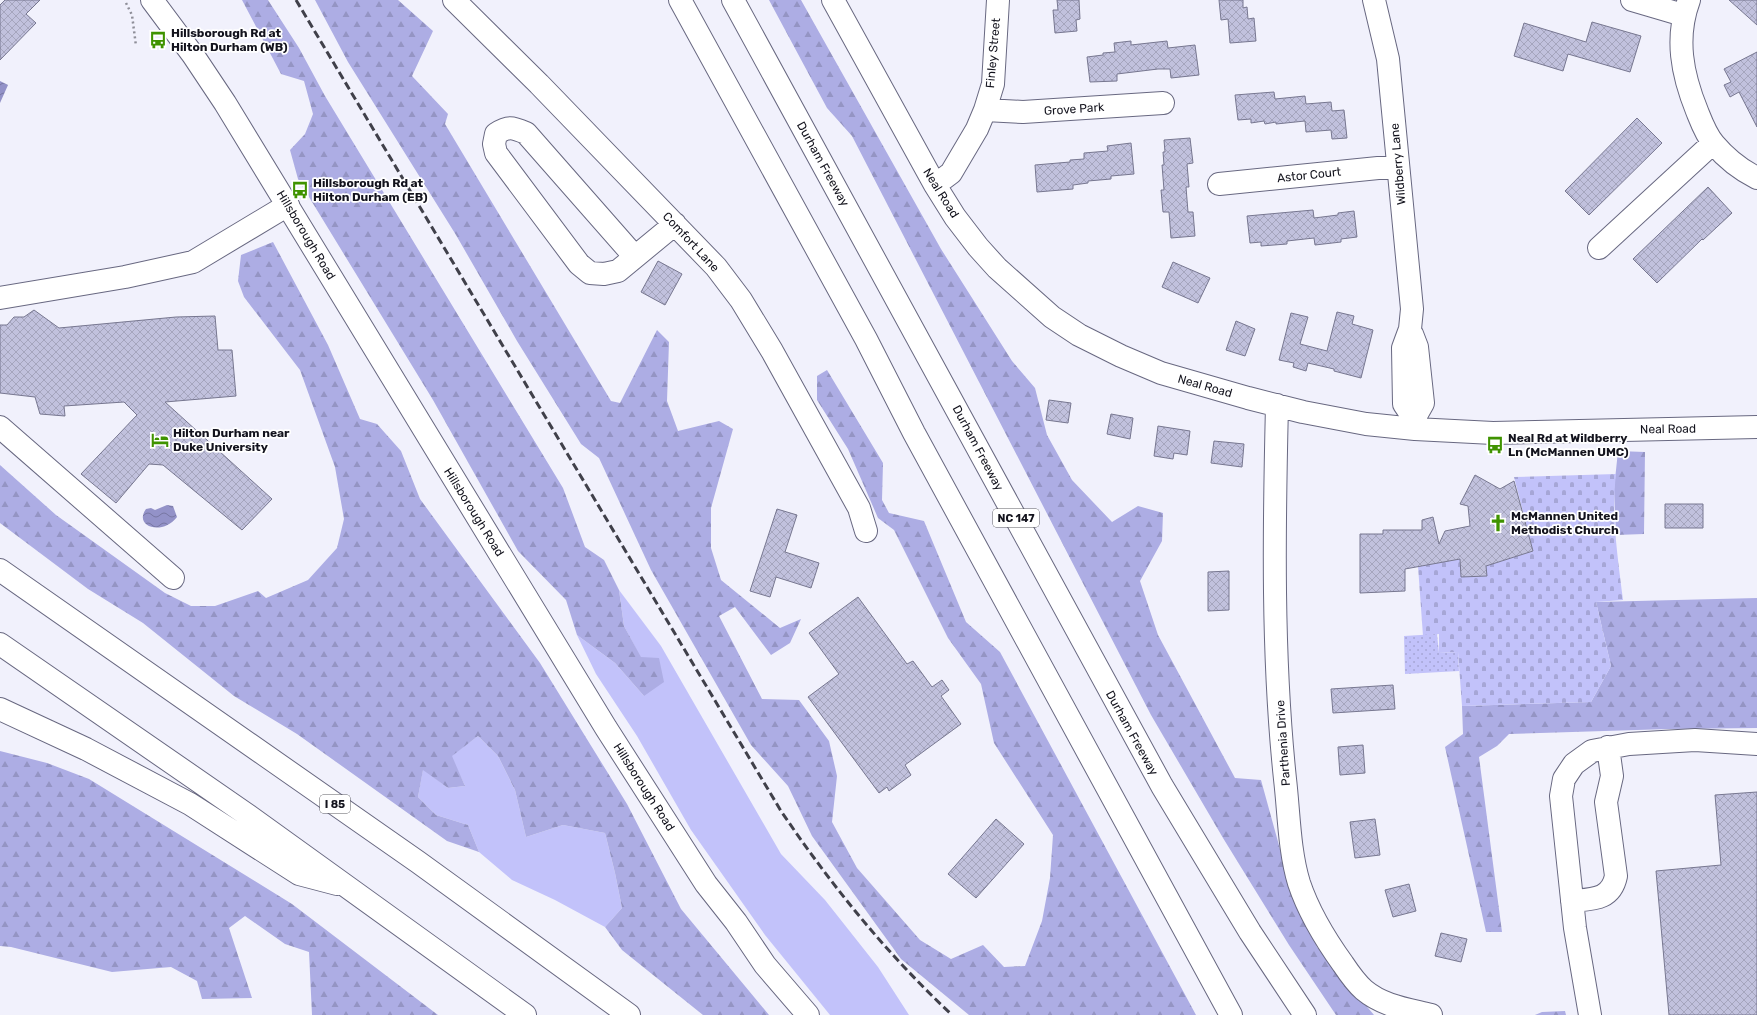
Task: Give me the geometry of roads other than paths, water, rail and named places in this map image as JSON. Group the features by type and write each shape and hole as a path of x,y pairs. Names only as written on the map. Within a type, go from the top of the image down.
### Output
{"main road":[{"name":"Hillsborough Road","path":"152,0 193,55 288,205 606,728 706,884 736,922 765,965 808,1015"},
{"name":"Comfort Lane","path":"454,0 716,267 741,300 776,358 859,508 866,531"},
{"path":"680,0 866,339 914,433 1232,1015"},
{"name":"Durham Freeway","path":"733,0 1162,786 1250,932 1304,1015"},
{"name":"Neal Road","path":"833,0 935,185 955,217 978,247 997,268 1052,317 1079,335 1114,353 1161,373 1248,398 1303,412 1366,424 1414,424 1508,433 1757,427"},
{"name":"Finley Street","path":"935,185 951,173 977,129 985,110 993,84 998,0"},
{"name":"Wildberry Lane","path":"1374,0 1388,59 1412,309 1410,329 1417,347 1423,403 1414,424"},
{"path":"1632,0 1686,7 1681,32 1680,50 1683,70 1695,108 1713,143 1734,163 1757,178"},
{"name":"Grove Park","path":"985,110 1022,112 1163,102"},
{"path":"635,257 526,133 515,128 504,128 496,134 494,144 496,153 578,264 590,273 604,274 618,271 635,257 675,224"},
{"path":"1599,248 1713,143"},
{"name":"Astor Court","path":"1219,184 1398,166"},
{"path":"0,298 125,277 193,262 288,205"},
{"name":"Parthenia Drive","path":"1277,405 1275,486 1277,664 1289,823 1294,862 1299,882 1316,923 1338,957 1363,989 1378,1000 1430,1015"},
{"path":"0,427 173,578"},
{"path":"0,560 38,597"},
{"name":"I 85","path":"0,570 418,862 629,1015"},
{"path":"0,644 348,886 525,1015"},
{"path":"0,709 86,749 190,804 299,874 348,886"},
{"path":"1590,1015 1575,928 1572,901 1561,796 1564,779 1574,764 1592,750 1608,747 1695,740 1757,744"},
{"path":"1572,901 1597,898 1607,893 1614,886 1616,876 1606,802 1612,776 1608,747"}],"water":[{"path":"0,81 8,85 0,103"},
{"path":"167,505 173,506 177,517 171,523 158,528 151,527 143,521 143,515 146,509 151,508 155,510"}],"railway":[{"path":"296,0 781,811 800,839 860,918 904,967 952,1015"}],"place":[{"name":"Hillsborough Rd at Hilton Durham (WB)","path":"158,40"},
{"name":"Hillsborough Rd at Hilton Durham (EB)","path":"300,190"},
{"name":"Hilton Durham near Duke University","path":"160,440"},
{"name":"Neal Rd at Wildberry Ln (McMannen UMC)","path":"1495,445"},
{"name":"McMannen United Methodist Church","path":"1498,523"}]}
